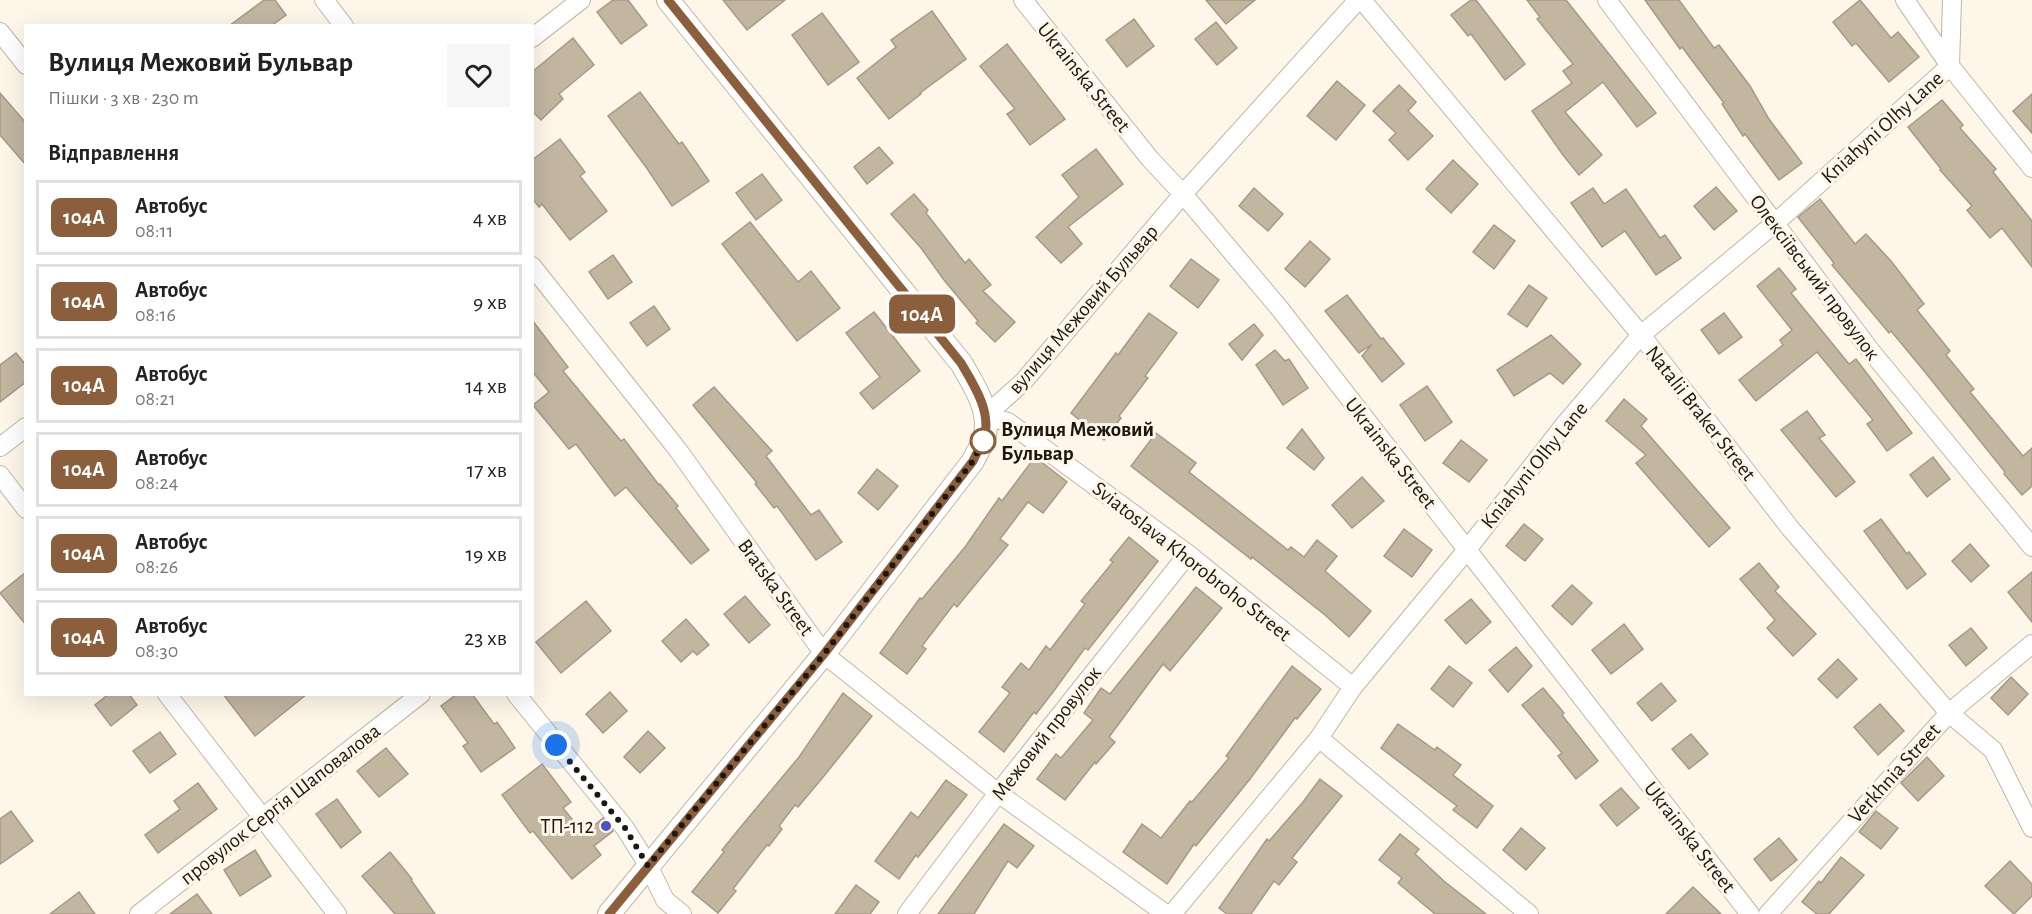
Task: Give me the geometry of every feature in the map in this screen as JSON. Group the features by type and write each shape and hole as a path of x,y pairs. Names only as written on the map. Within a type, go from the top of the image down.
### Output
{"street":[{"path":"324,0 342,24"},
{"path":"534,36 581,0"},
{"path":"609,914 824,654 973,461 984,438 985,417 977,390 961,363 668,0"},
{"name":"Ukrainska Street","path":"1023,0 1150,159 1183,194 1280,309 1750,914"},
{"name":"вулиця Межовий Бульвар","path":"985,417 1023,382 1183,194 1360,0"},
{"name":"Natalii Braker Street","path":"1360,0 1641,335 1790,528 1949,713 1993,750 2032,828"},
{"name":"Олексіївський провулок","path":"1606,0 1870,350 2032,547"},
{"path":"1905,0 1950,66 2032,168"},
{"path":"1950,66 1952,0"},
{"path":"0,32 24,62"},
{"name":"Kniahyni Olhy Lane","path":"1172,914 1319,738 1353,687 1466,551 1565,424 1641,335 1774,224 1950,66"},
{"name":"Bratska Street","path":"534,269 678,450 824,654 998,793 1166,914"},
{"name":"Sviatoslava Khorobroho Street","path":"985,417 1008,422 1188,554 1353,687"},
{"path":"0,447 24,429"},
{"path":"0,475 24,506"},
{"name":"Межовий провулок","path":"908,914 998,793 1188,554"},
{"name":"Verkhnia Street","path":"1768,914 1949,713 2032,644"},
{"path":"169,696 337,914"},
{"name":"провулок Сергія Шаповалова","path":"139,914 418,696"},
{"path":"518,696 625,828 665,900 682,914"},
{"path":"1319,738 1529,914"}],"building":[{"path":"264,0 275,0 286,15 274,24 232,24"},
{"path":"613,0 628,0 647,25 621,44 597,12"},
{"path":"723,0 785,0 747,30"},
{"path":"1206,0 1255,0 1226,24"},
{"path":"1471,0 1476,0 1525,64 1505,80 1471,34 1468,36 1451,15"},
{"path":"1527,0 1566,0 1656,113 1637,127 1603,82 1565,112 1602,155 1579,175 1532,111 1572,83 1563,71 1573,64 1537,19 1540,17"},
{"path":"1645,0 1679,0 1714,48 1719,45 1750,86 1769,119 1802,163 1779,180 1745,134 1743,136 1722,104 1724,103 1682,47 1680,49"},
{"path":"1860,0 1891,38 1898,32 1919,57 1889,82 1856,43 1852,46 1833,22"},
{"path":"932,11 966,59 889,119 857,78 896,47 891,40"},
{"path":"822,13 859,62 828,85 792,35"},
{"path":"1134,19 1154,46 1127,67 1106,40"},
{"path":"1216,22 1237,48 1217,65 1195,39"},
{"path":"573,38 594,65 559,94 563,99 541,120 534,113 534,70"},
{"path":"1007,44 1065,119 1030,145 1007,114 1015,109 980,66"},
{"path":"1337,81 1365,105 1336,140 1307,116"},
{"path":"1399,85 1416,102 1408,111 1433,136 1408,160 1389,140 1396,133 1373,111"},
{"path":"640,92 679,144 682,142 709,181 672,206 608,116"},
{"path":"0,93 24,121 24,163 0,135"},
{"path":"2032,94 2032,133 2013,111"},
{"path":"1942,100 1963,125 1960,128 1996,169 1993,172 2032,221 2032,267 2002,228 1990,238 1967,210 1972,206 1940,170 1908,127"},
{"path":"560,139 585,172 580,176 607,211 570,240 542,204 539,207 534,201 534,158"},
{"path":"879,147 893,163 867,184 854,167"},
{"path":"1096,149 1123,184 1068,227 1082,244 1061,263 1036,237 1079,197 1062,175"},
{"path":"1453,160 1478,184 1451,213 1426,189"},
{"path":"762,174 782,200 756,220 736,193"},
{"path":"1716,187 1737,211 1714,230 1694,206"},
{"path":"1254,188 1283,214 1268,231 1239,206"},
{"path":"1593,188 1604,204 1626,189 1660,238 1665,235 1681,258 1656,275 1625,231 1602,247 1571,203"},
{"path":"914,194 965,263 969,259 991,285 983,291 1015,322 995,342 976,323 978,321 921,248 891,214"},
{"path":"1820,199 1855,244 1866,234 1891,261 1924,304 1917,310 1950,351 1946,355 1974,389 1970,392 2023,456 2032,448 2032,486 2022,495 1925,372 1832,265 1834,263 1798,217"},
{"path":"750,222 798,282 811,271 840,308 797,341 722,244"},
{"path":"1494,225 1515,241 1494,269 1473,252"},
{"path":"1310,241 1330,259 1305,287 1285,269"},
{"path":"613,255 632,282 608,299 589,272"},
{"path":"1191,259 1219,280 1198,308 1170,286"},
{"path":"1779,268 1796,289 1791,293 1849,364 1856,359 1912,433 1887,451 1867,424 1873,420 1817,352 1756,401 1739,380 1783,345 1780,340 1792,330 1757,286"},
{"path":"1529,285 1547,298 1527,327 1508,314"},
{"path":"1347,295 1381,339 1383,338 1404,364 1382,382 1362,356 1372,344 1359,353 1325,311"},
{"path":"654,306 670,329 647,346 630,323"},
{"path":"874,312 920,371 873,409 860,393 880,377 846,333"},
{"path":"1149,313 1177,333 1145,376 1148,378 1104,440 1071,413"},
{"path":"1724,313 1742,337 1719,354 1701,330"},
{"path":"534,323 568,367 563,371 621,441 624,439 678,506 676,508 709,550 691,564 626,487 615,496 576,444 569,449 534,406 549,392 534,373"},
{"path":"1254,324 1263,335 1242,360 1229,344"},
{"path":"1551,335 1581,364 1563,384 1550,373 1514,396 1497,370"},
{"path":"1275,350 1285,361 1289,359 1308,388 1283,405 1256,365"},
{"path":"16,353 24,363 24,384 0,402 0,365"},
{"path":"1427,386 1452,422 1425,441 1400,405"},
{"path":"714,387 772,451 766,456 811,515 819,510 842,542 816,560 777,506 774,508 755,484 757,483 693,405"},
{"path":"1624,399 1647,419 1641,426 1730,528 1709,547 1636,463 1646,455 1606,421"},
{"path":"1807,411 1825,435 1819,438 1855,482 1836,497 1781,430"},
{"path":"1302,429 1324,458 1314,470 1287,448"},
{"path":"1156,433 1196,463 1189,472 1288,550 1291,547 1304,557 1317,540 1337,556 1325,571 1371,611 1349,637 1252,557 1251,559 1131,466"},
{"path":"1461,440 1487,460 1469,482 1443,463"},
{"path":"1035,457 1067,482 1043,513 1028,502 1000,539 1008,545 957,607 954,604 922,646 926,649 907,674 880,653 920,598 922,599 965,547 999,498 1002,501"},
{"path":"1933,457 1950,479 1927,497 1910,475"},
{"path":"877,469 898,486 878,510 858,493"},
{"path":"1362,477 1384,501 1352,528 1332,505"},
{"path":"1881,519 1907,554 1909,552 1926,574 1907,589 1864,531"},
{"path":"1524,524 1543,539 1525,561 1506,546"},
{"path":"1404,529 1432,550 1412,577 1384,556"},
{"path":"1129,537 1158,561 1088,650 1085,648 1036,714 1034,712 1004,752 979,732 1010,693 1002,687 1021,663 1029,670 1046,646 1050,650 1085,604 1081,601 1113,562 1110,560"},
{"path":"1970,544 1989,566 1971,582 1952,561"},
{"path":"1759,563 1779,587 1775,591 1816,634 1793,656 1767,628 1775,620 1740,579"},
{"path":"2032,572 2032,622 2008,592"},
{"path":"24,574 24,623 0,593"},
{"path":"1572,585 1592,603 1572,625 1552,606"},
{"path":"1196,587 1222,608 1170,671 1163,664 1109,737 1115,742 1096,764 1095,762 1065,800 1037,779 1056,754 1061,758 1093,720 1084,713 1101,688 1110,694"},
{"path":"745,596 770,625 749,643 724,614"},
{"path":"1471,599 1491,622 1466,644 1445,620"},
{"path":"586,601 611,631 561,673 536,642"},
{"path":"686,619 709,645 697,655 693,651 681,662 662,641"},
{"path":"1624,624 1643,649 1611,674 1592,650"},
{"path":"1971,628 1987,648 1966,666 1949,645"},
{"path":"1516,647 1532,666 1508,692 1489,670"},
{"path":"1838,659 1857,679 1837,698 1818,679"},
{"path":"1292,666 1321,689 1297,719 1295,718 1196,846 1194,844 1167,884 1123,852 1142,824 1161,838 1190,801 1192,802 1229,758 1226,756"},
{"path":"1449,666 1472,683 1453,707 1431,689"},
{"path":"2011,677 2028,694 2008,715 1991,698"},
{"path":"1661,683 1676,701 1652,721 1637,703"},
{"path":"1543,688 1598,761 1576,779 1558,756 1562,753 1522,705"},
{"path":"610,692 627,711 603,733 586,714"},
{"path":"843,693 872,716 798,807 795,805 779,826 782,829 733,889 736,891 718,913 692,892 724,852 722,850 799,757"},
{"path":"106,696 130,696 137,705 111,726 95,705"},
{"path":"225,696 305,696 255,736"},
{"path":"454,696 473,696 494,724 497,722 515,748 481,772 463,746 468,743 441,706"},
{"path":"1880,704 1904,731 1878,755 1854,727"},
{"path":"1398,724 1435,750 1437,747 1461,765 1453,775 1493,806 1477,828 1453,810 1457,806 1381,748"},
{"path":"648,731 665,748 640,773 624,757"},
{"path":"160,732 176,754 150,773 133,751"},
{"path":"1691,734 1708,754 1689,769 1672,749"},
{"path":"386,748 408,774 379,797 357,771"},
{"path":"1927,757 1944,776 1918,801 1901,783"},
{"path":"542,764 571,802 563,808 584,834 603,818 613,831 594,846 601,855 572,879 533,831 530,833 502,795"},
{"path":"1320,779 1342,796 1292,858 1297,862 1279,885 1274,881 1251,914 1227,914 1219,908 1267,839 1269,841"},
{"path":"946,780 967,795 918,857 916,855 899,879 875,861 911,812 918,818"},
{"path":"198,783 217,809 158,853 145,835 180,809 174,801"},
{"path":"1621,788 1639,808 1617,826 1600,805"},
{"path":"337,799 361,832 341,848 316,814"},
{"path":"11,811 33,841 0,864 0,819"},
{"path":"1876,811 1898,828 1881,849 1859,832"},
{"path":"1004,824 1034,846 1017,868 1008,861 974,914 938,914"},
{"path":"1521,828 1545,848 1526,870 1503,850"},
{"path":"1400,834 1419,849 1415,854 1445,882 1486,914 1435,914 1398,883 1402,878 1379,860"},
{"path":"1779,838 1797,860 1771,881 1754,859"},
{"path":"255,850 271,876 240,896 224,870"},
{"path":"390,852 412,879 435,914 395,914 362,876"},
{"path":"1841,857 1864,875 1829,914 1817,914 1802,902 1819,881 1821,883"},
{"path":"2010,861 2032,884 2032,896 2014,914 1985,886"},
{"path":"856,885 879,902 870,914 835,914"},
{"path":"1693,887 1721,914 1666,914"},
{"path":"79,892 95,914 50,914"},
{"path":"197,894 212,914 170,914"}],"bus line":[{"name":"104А","path":"609,914 824,654 973,461 984,438 985,417 977,390 961,363 668,0"}],"place":[{"name":"Вулиця Межовий Бульвар","path":"983,441"},
{"name":"ТП-112","path":"606,826"}],"route":[{"path":"556,745 625,828 648,866 824,654 973,461 984,438 983,441"}]}
